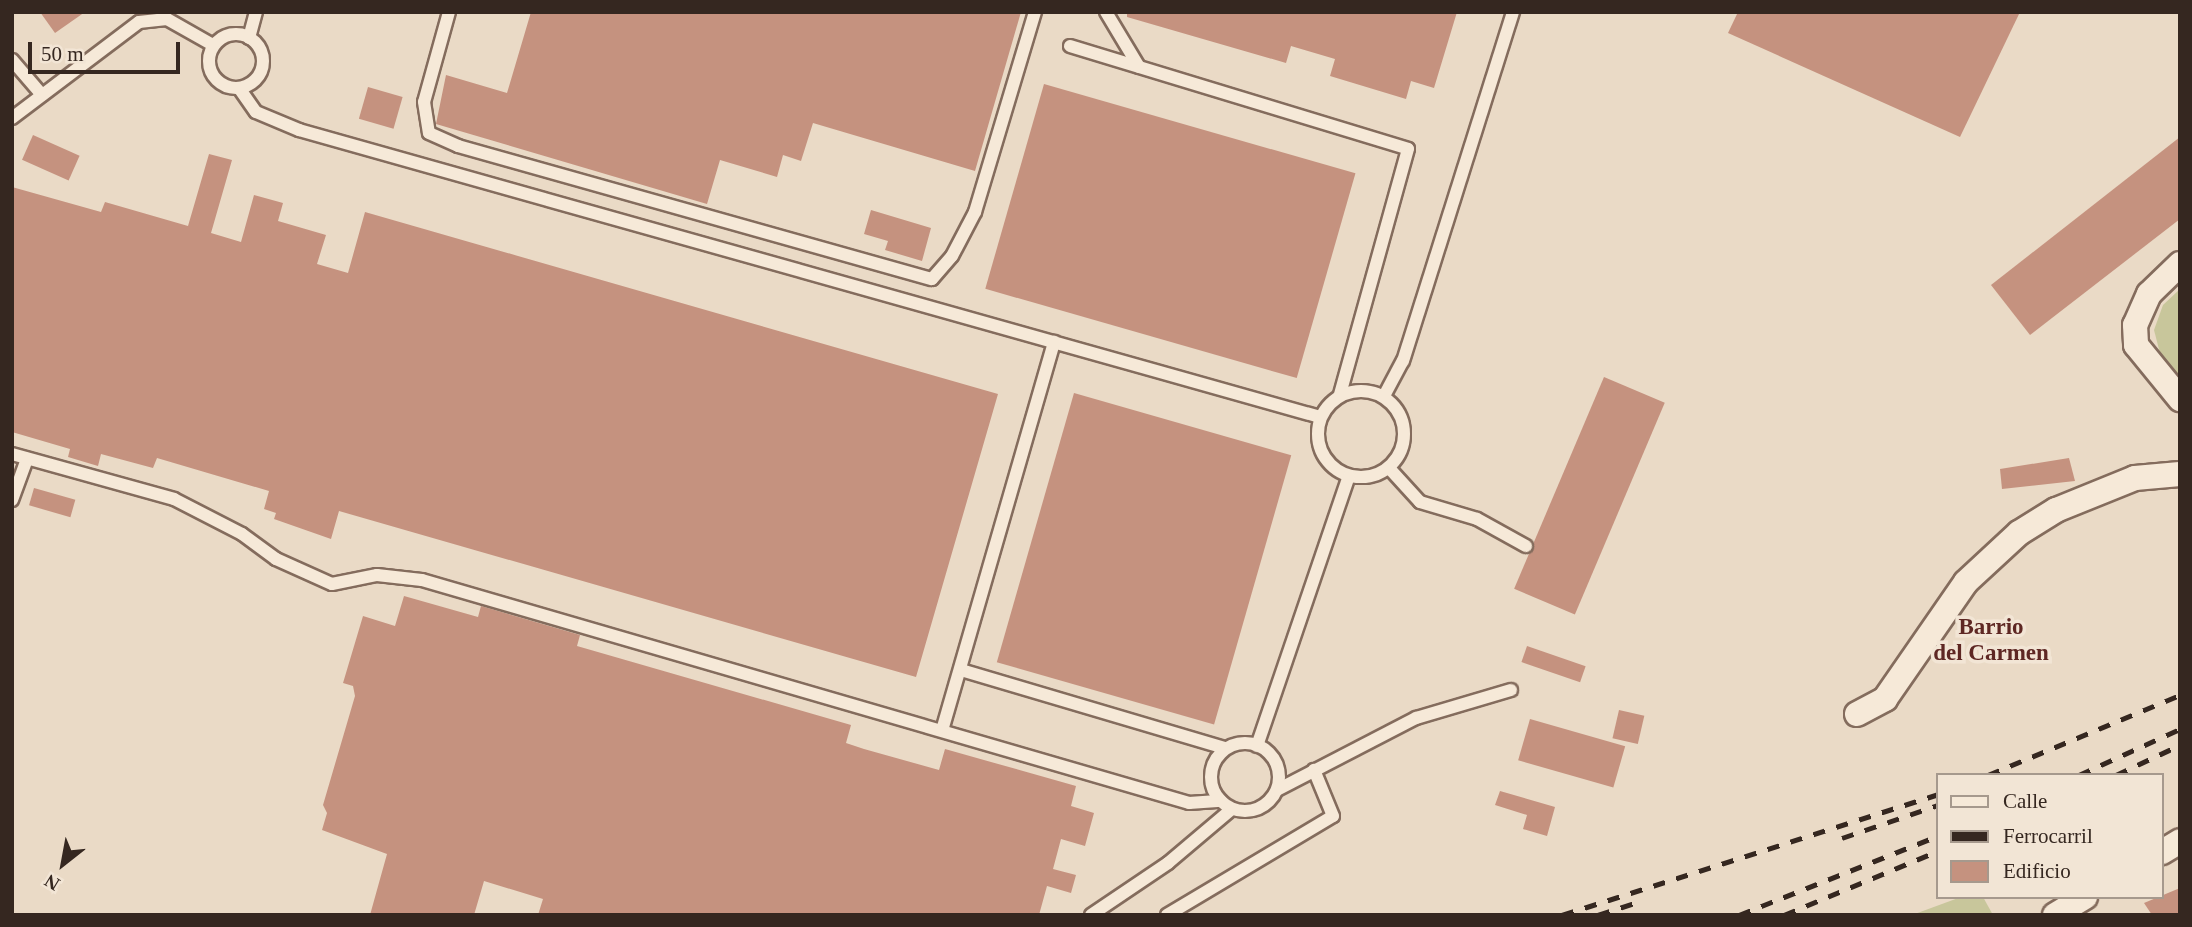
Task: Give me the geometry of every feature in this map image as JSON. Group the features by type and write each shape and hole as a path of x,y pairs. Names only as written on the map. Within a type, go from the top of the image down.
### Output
{"street":[{"path":"2180,264 2149,294 2135,325 2136,345 2180,399"},
{"path":"1857,714 1885,699 1966,582 2019,533 2056,510 2135,478 2180,474"},
{"path":"2164,851 2180,841"},
{"path":"2055,915 2082,899"}],"lane":[{"path":"249,38 257,12"},
{"path":"449,12 424,102 429,133 458,146 932,278 952,256 975,212 1035,12"},
{"path":"1106,12 1139,67"},
{"path":"1384,396 1402,361 1513,12"},
{"path":"12,117 124,32 152,18 167,19 213,45"},
{"path":"228,35 249,38 259,47 263,65 255,81 239,88 221,84 210,71 213,45 228,35"},
{"path":"1070,46 1408,149 1340,394 1320,417 1317,439 1324,459 1349,476 1371,477 1389,468 1404,445 1403,421 1384,396 1370,390 1340,394"},
{"path":"12,60 18,77 42,95"},
{"path":"239,88 256,112 299,130 1320,417"},
{"path":"943,727 1054,342"},
{"path":"12,454 174,499 242,534 276,559 332,584 377,575 422,580 943,727 1189,803 1258,808 1277,790 1416,718 1511,690"},
{"path":"12,500 27,459"},
{"path":"1389,468 1420,502 1477,519 1526,546"},
{"path":"1257,746 1349,476"},
{"path":"961,670 1225,748 1257,746 1276,763 1277,790"},
{"path":"1225,748 1211,777 1227,805"},
{"path":"1167,915 1333,816 1314,770"},
{"path":"1091,915 1168,863 1227,805"}],"shaded area":[{"path":"2180,289 2180,380 2162,361 2154,330 2163,305"},
{"path":"1956,899 1984,899 1993,915 1912,915"}],"building":[{"path":"40,12 85,12 55,33"},
{"path":"531,12 1021,12 975,171 813,123 801,161 783,155 777,177 720,160 707,204 436,124 446,75 507,93"},
{"path":"1127,12 1457,12 1434,88 1411,81 1406,99 1330,76 1335,59 1291,46 1286,63 1127,17"},
{"path":"1738,12 2020,12 1960,137 1728,33"},
{"path":"1044,84 1355,173 1297,378 985,289"},
{"path":"368,87 403,97 394,129 359,119"},
{"path":"33,135 80,156 69,180 22,160"},
{"path":"2180,137 2180,219 2030,335 1991,285"},
{"path":"209,154 232,160 211,233 241,242 254,195 283,203 278,221 326,235 317,264 348,273 365,212 998,394 916,677 339,511 331,539 274,519 276,513 264,509 269,491 157,458 153,468 101,454 98,466 68,457 70,449 12,432 12,187 101,212 105,202 188,226"},
{"path":"871,210 931,228 922,261 885,250 888,241 864,234"},
{"path":"1604,377 1665,403 1575,615 1514,589"},
{"path":"1074,393 1291,455 1214,724 997,662"},
{"path":"2069,458 2075,481 2002,489 2000,469"},
{"path":"34,488 75,500 70,517 29,505"},
{"path":"404,596 478,617 481,606 580,635 577,646 851,725 846,743 864,749 939,770 945,749 1076,786 1071,806 1094,813 1085,846 1061,839 1053,869 1076,875 1071,893 1047,886 1039,915 538,915 543,899 484,881 474,915 370,915 387,854 322,830 327,813 323,805 355,696 353,686 343,683 363,616 395,626"},
{"path":"1527,646 1586,666 1580,682 1521,662"},
{"path":"1619,710 1644,716 1638,744 1612,738"},
{"path":"1530,719 1625,746 1613,788 1518,760"},
{"path":"1500,791 1555,807 1547,836 1523,829 1527,815 1495,805"},
{"path":"2180,888 2180,915 2152,915 2144,903 2164,899 2164,895"}],"railway":[{"path":"1993,773 2180,695"},
{"path":"2083,773 2180,729"},
{"path":"2120,773 2180,745"},
{"path":"1562,915 1937,794"},
{"path":"1842,838 1937,805"},
{"path":"1739,915 1937,836"},
{"path":"1784,915 1937,851"},
{"path":"1598,915 1635,903"}],"district":[{"name":"Barrio del Carmen","path":"1991,640"}]}
